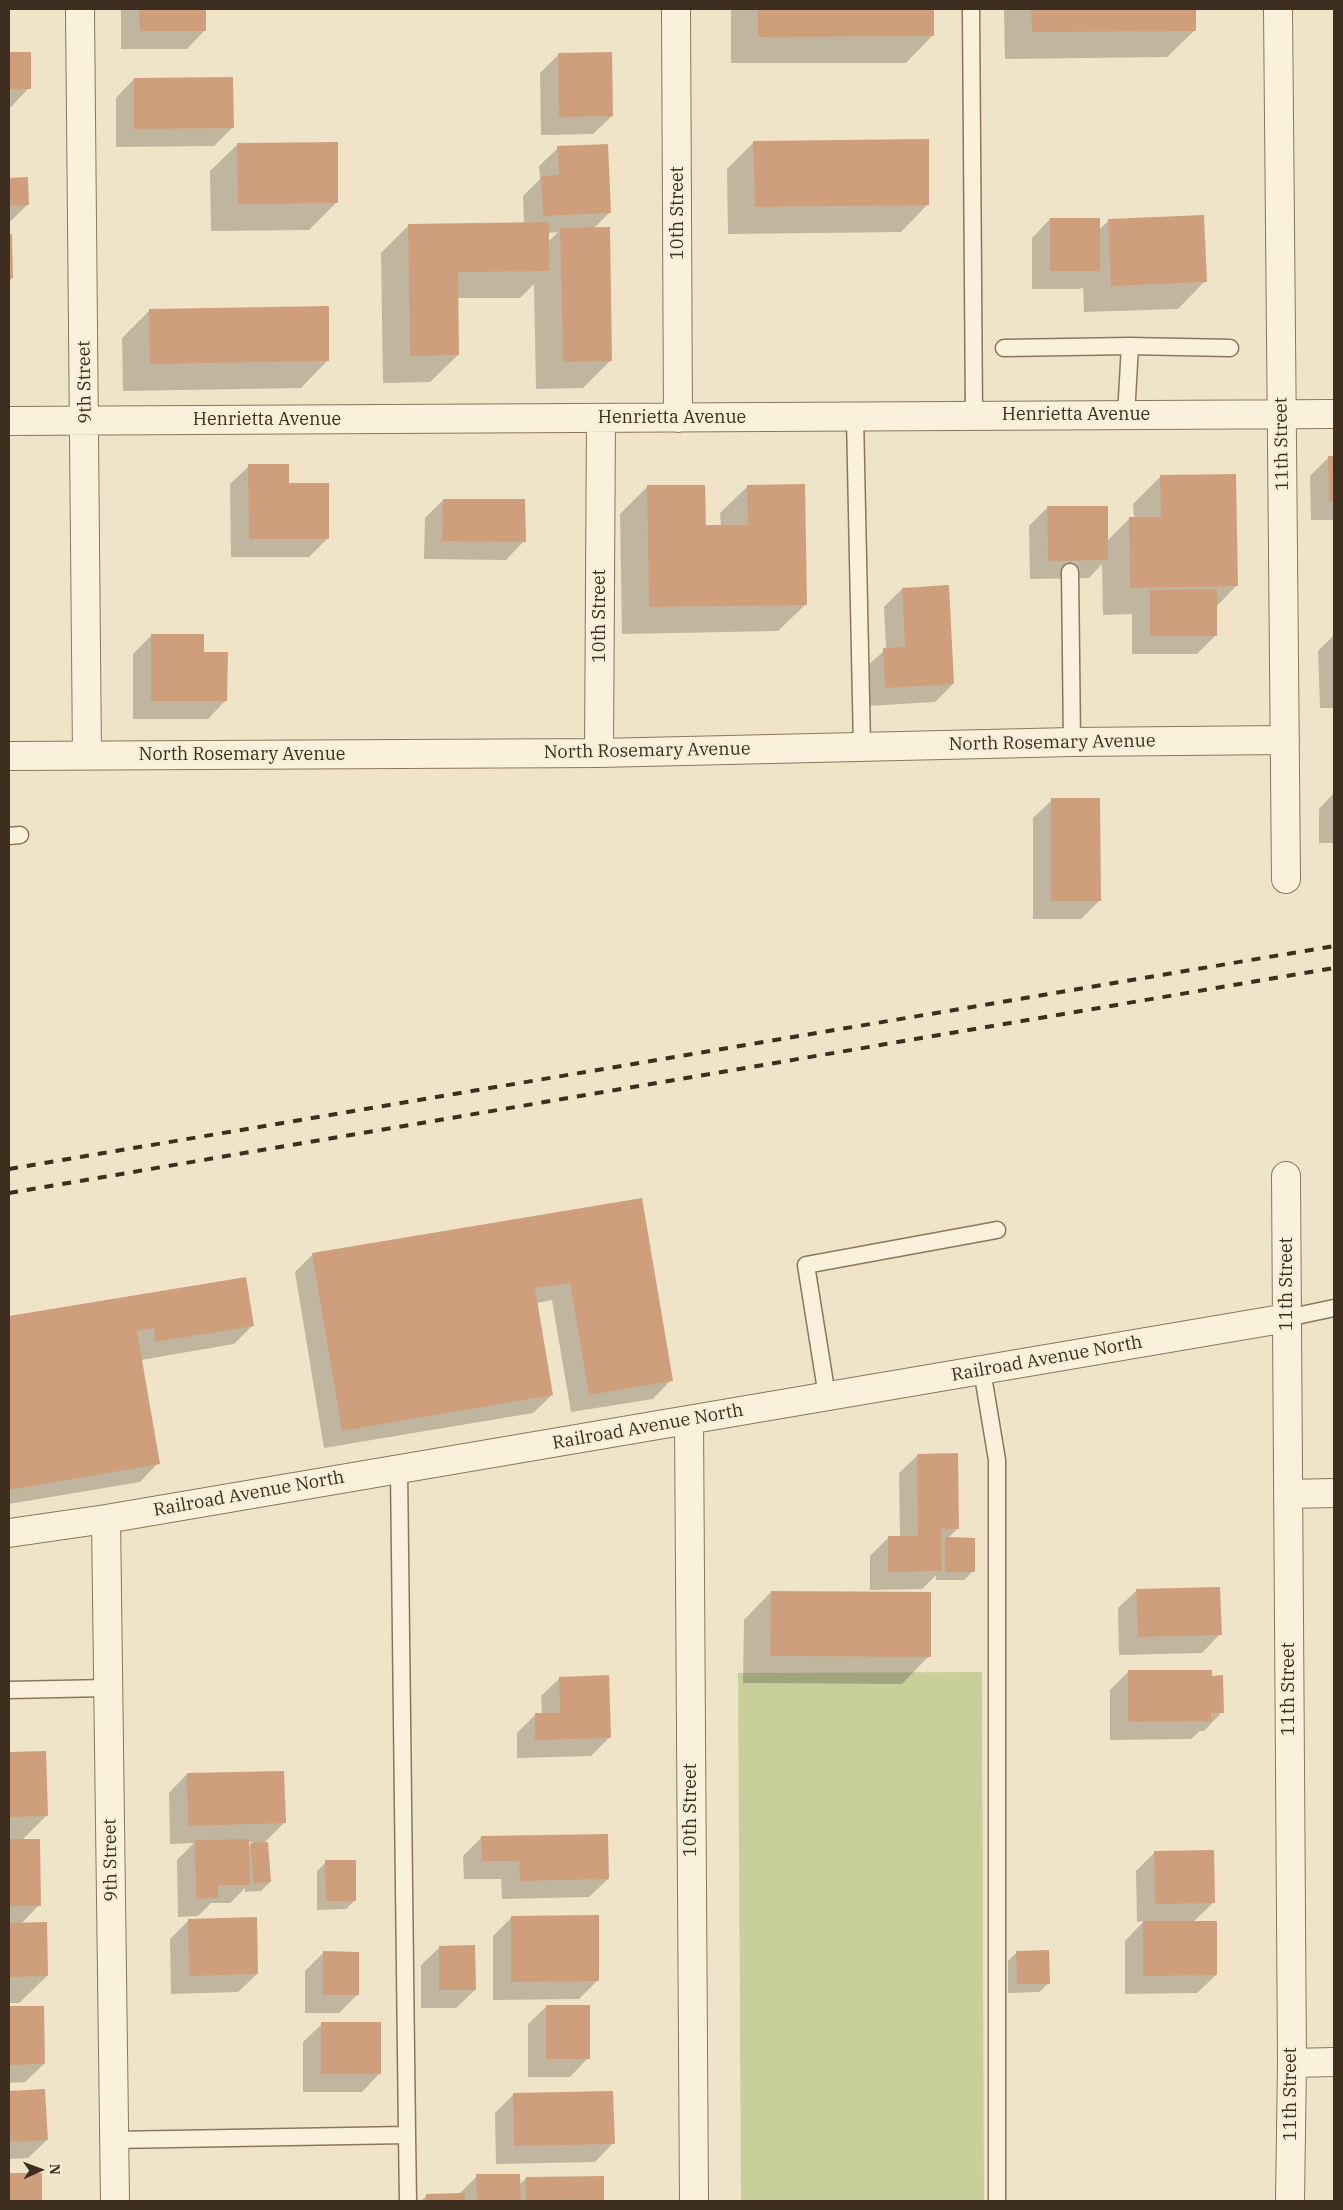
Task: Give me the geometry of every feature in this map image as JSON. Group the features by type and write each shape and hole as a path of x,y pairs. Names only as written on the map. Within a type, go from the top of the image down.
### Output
{"street":[{"name":"9th Street","path":"80,9 86,420 88,755"},
{"name":"10th Street","path":"676,9 678,418"},
{"name":"11th Street","path":"1278,9 1286,879"},
{"name":"Henrietta Avenue","path":"9,421 1334,414"},
{"name":"10th Street","path":"600,753 601,418"},
{"name":"North Rosemary Avenue","path":"9,756 600,753 1072,742 1285,740"},
{"name":"11th Street","path":"1286,1176 1292,2063 1290,2201"},
{"name":"Railroad Avenue North","path":"9,1533 106,1519 1287,1318"},
{"name":"10th Street","path":"689,1420 694,2201"},
{"path":"1288,1494 1334,1493"},
{"name":"9th Street","path":"106,1519 115,2201"},
{"path":"1292,2063 1334,2062"}],"lane":[{"path":"971,9 974,416"},
{"path":"1126,415 1130,346"},
{"path":"1004,348 1130,346 1230,348"},
{"path":"855,417 862,747"},
{"path":"1070,572 1072,742"},
{"path":"826,1396 806,1265 997,1230"},
{"path":"1287,1318 1334,1308"},
{"path":"982,1370 997,1460 997,2201"},
{"path":"399,1469 408,2201"},
{"path":"9,1690 108,1688"},
{"path":"114,2140 407,2135"}],"green space":[{"path":"982,1672 984,2201 741,2201 738,1673"}],"building":[{"path":"139,9 206,9 206,31 140,31"},
{"path":"758,9 934,9 934,36 758,37"},
{"path":"1031,9 1196,9 1196,31 1032,32"},
{"path":"9,52 31,52 31,89 9,89"},
{"path":"612,52 613,116 559,117 558,53"},
{"path":"233,77 234,128 134,129 134,78"},
{"path":"929,139 929,205 755,207 753,141"},
{"path":"338,142 338,203 238,204 237,143"},
{"path":"608,144 611,213 543,216 541,176 559,175 557,146"},
{"path":"28,177 29,205 9,206 9,178"},
{"path":"1204,215 1207,282 1111,286 1108,219"},
{"path":"1050,218 1100,218 1100,271 1050,271"},
{"path":"549,222 549,271 458,272 459,355 410,356 408,224"},
{"path":"610,227 612,361 563,362 560,228"},
{"path":"9,234 12,234 13,278 9,279"},
{"path":"329,306 329,361 150,364 149,309"},
{"path":"1328,456 1334,456 1334,502 1329,502"},
{"path":"248,464 289,464 289,483 329,483 329,539 249,539"},
{"path":"1236,474 1238,586 1130,588 1129,517 1161,517 1160,475"},
{"path":"805,484 807,605 649,607 647,485 705,485 706,525 748,525 747,485"},
{"path":"443,499 525,499 526,542 442,541"},
{"path":"1047,506 1108,506 1108,560 1048,561"},
{"path":"949,585 954,684 885,688 883,648 905,647 902,588"},
{"path":"1217,589 1217,636 1150,636 1150,590"},
{"path":"151,634 204,634 204,652 228,652 227,701 151,701"},
{"path":"1051,798 1100,798 1101,901 1051,901"},
{"path":"642,1198 673,1381 589,1395 570,1283 535,1288 553,1395 342,1431 312,1253"},
{"path":"246,1277 254,1326 155,1342 154,1328 137,1331 160,1464 9,1490 9,1316"},
{"path":"958,1453 959,1529 941,1529 942,1571 888,1572 888,1536 918,1536 917,1454"},
{"path":"945,1537 975,1538 975,1572 945,1572"},
{"path":"1220,1587 1222,1635 1138,1637 1136,1589"},
{"path":"771,1591 931,1592 931,1657 770,1656"},
{"path":"1128,1670 1212,1670 1212,1676 1223,1675 1224,1713 1211,1713 1211,1721 1128,1722"},
{"path":"609,1675 611,1738 535,1740 535,1713 560,1713 559,1677"},
{"path":"46,1751 48,1816 9,1817 9,1752"},
{"path":"284,1771 286,1823 188,1826 187,1773"},
{"path":"608,1834 609,1879 520,1881 519,1861 482,1861 481,1836"},
{"path":"9,1839 40,1839 41,1906 9,1906"},
{"path":"249,1839 250,1885 218,1885 218,1898 196,1899 195,1840"},
{"path":"268,1842 271,1882 254,1884 250,1843"},
{"path":"1214,1850 1215,1903 1155,1904 1154,1851"},
{"path":"325,1860 356,1860 356,1901 326,1901"},
{"path":"599,1915 599,1981 511,1982 511,1916"},
{"path":"257,1917 258,1974 189,1976 188,1919"},
{"path":"1143,1921 1217,1921 1217,1975 1143,1976"},
{"path":"47,1922 48,1976 9,1977 9,1923"},
{"path":"475,1945 476,1990 439,1990 439,1946"},
{"path":"1049,1950 1050,1984 1017,1984 1016,1951"},
{"path":"323,1951 359,1952 359,1995 323,1995"},
{"path":"546,2005 590,2005 590,2059 546,2059"},
{"path":"9,2006 44,2006 45,2064 9,2065"},
{"path":"321,2022 381,2022 381,2074 321,2074"},
{"path":"45,2089 48,2140 9,2142 9,2091"},
{"path":"613,2091 615,2144 514,2146 513,2093"},
{"path":"9,2173 42,2173 42,2201 9,2201"},
{"path":"476,2174 520,2174 521,2201 477,2201"},
{"path":"604,2176 604,2201 526,2201 526,2177"},
{"path":"465,2193 465,2201 426,2201 426,2194"}],"railway":[{"path":"9,1169 1334,946"},
{"path":"9,1193 1334,968"}]}
